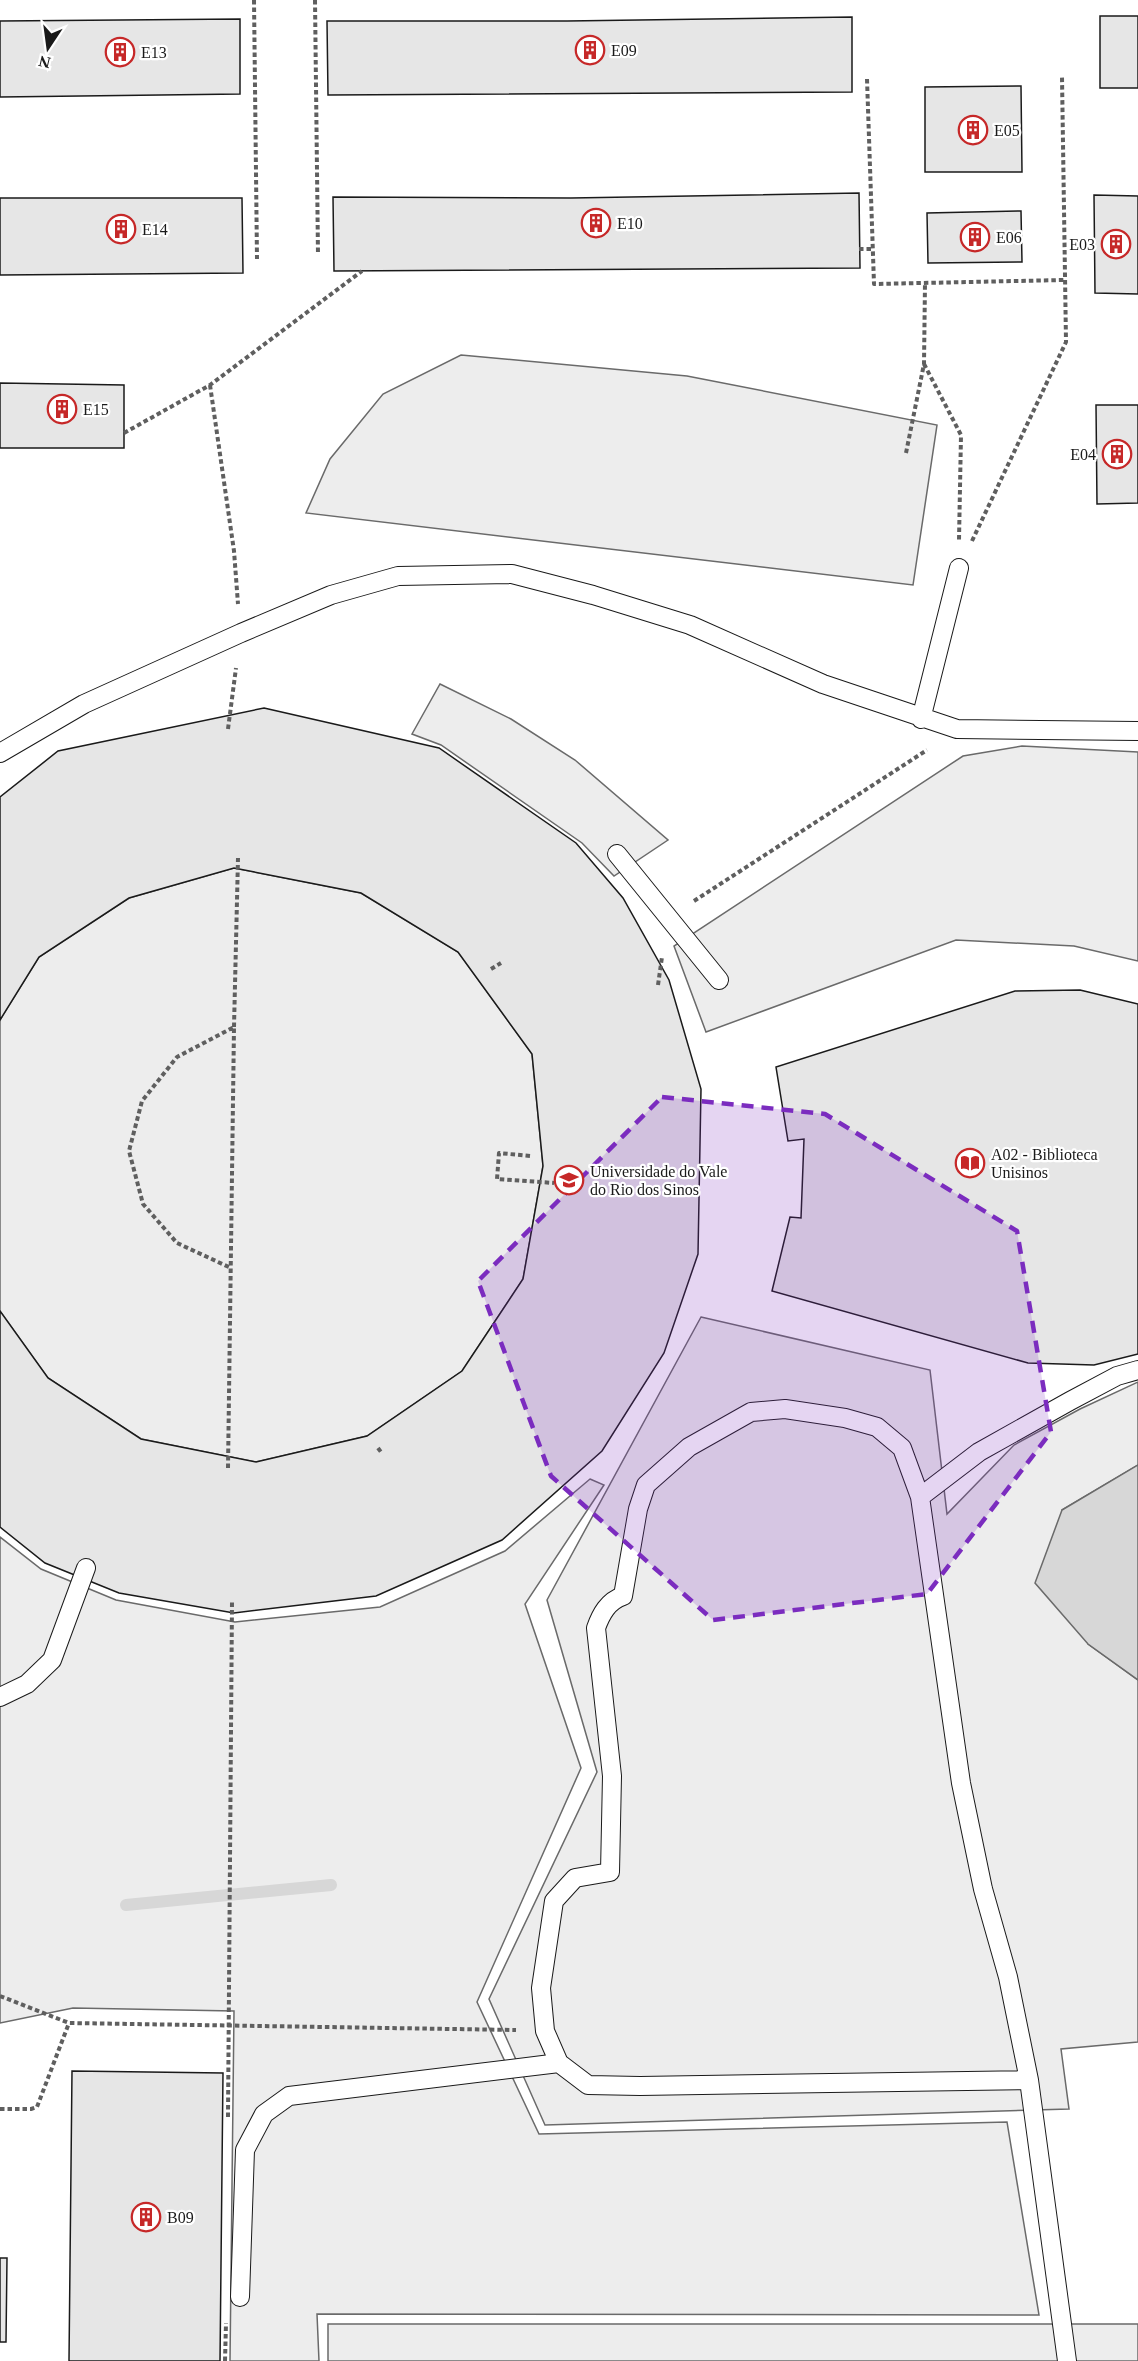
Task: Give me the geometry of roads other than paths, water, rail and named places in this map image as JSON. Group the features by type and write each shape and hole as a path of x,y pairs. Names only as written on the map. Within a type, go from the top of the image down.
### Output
{"lane":[{"path":"921,719 959,568"},
{"path":"0,753 84,704 241,633 331,595 398,576 512,574 593,595 690,625 823,684 921,719 957,729 1138,731"},
{"path":"617,854 719,980"},
{"path":"920,1497 979,1452 1117,1376 1138,1370"},
{"path":"1029,2080 588,2085 559,2063 545,2031 541,1988 554,1901 575,1878 610,1872 612,1776 596,1628 602,1611 618,1597 623,1596 638,1509 646,1485 689,1447 751,1412 785,1409 845,1418 877,1427 902,1448 920,1497 961,1783 983,1889 1008,1977 1029,2080 1066,2361"},
{"path":"0,1697 27,1684 52,1660 86,1568"},
{"path":"240,2297 245,2150 264,2114 289,2096 559,2063"}],"waterway":[{"path":"126,1905 331,1885"}],"place":[{"name":"E09","path":"590,50"},
{"name":"E13","path":"120,52"},
{"name":"E05","path":"973,130"},
{"name":"E10","path":"596,223"},
{"name":"E14","path":"121,229"},
{"name":"E06","path":"975,237"},
{"name":"E03","path":"1116,244"},
{"name":"E15","path":"62,409"},
{"name":"E04","path":"1117,454"},
{"name":"A02 - Biblioteca Unisinos","path":"970,1163"},
{"name":"Universidade do Vale do Rio dos Sinos","path":"569,1180"},
{"name":"B09","path":"146,2217"}]}
